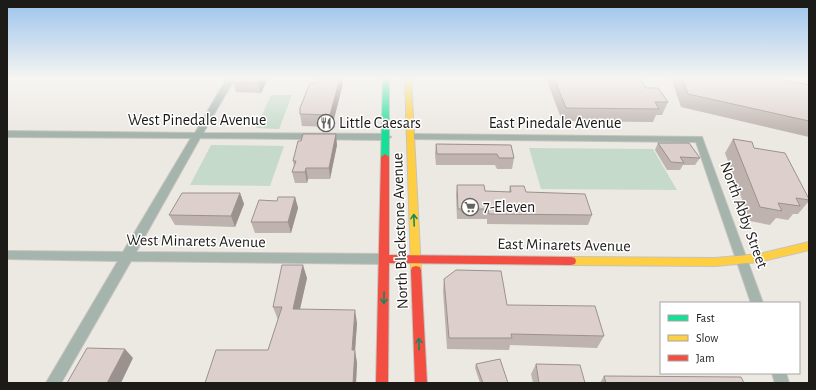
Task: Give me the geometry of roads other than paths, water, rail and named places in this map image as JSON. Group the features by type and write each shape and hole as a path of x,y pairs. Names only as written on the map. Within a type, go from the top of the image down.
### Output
{"main road":[{"name":"North Blackstone Avenue","path":"382,383 386,96"},
{"name":"North Blackstone Avenue","path":"409,96 421,383"},
{"path":"399,110 410,116"},
{"name":"East Minarets Avenue","path":"384,259 715,262 743,260 776,255 809,246"}],"street":[{"path":"53,383 220,96"},
{"name":"West Pinedale Avenue","path":"7,134 386,137"},
{"name":"East Pinedale Avenue","path":"411,137 699,139"},
{"name":"North Abby Street","path":"699,139 757,302"},
{"name":"West Minarets Avenue","path":"7,255 384,259"}],"place":[{"name":"Little Caesars","path":"326,123"},
{"name":"7-Eleven","path":"470,207"}]}
